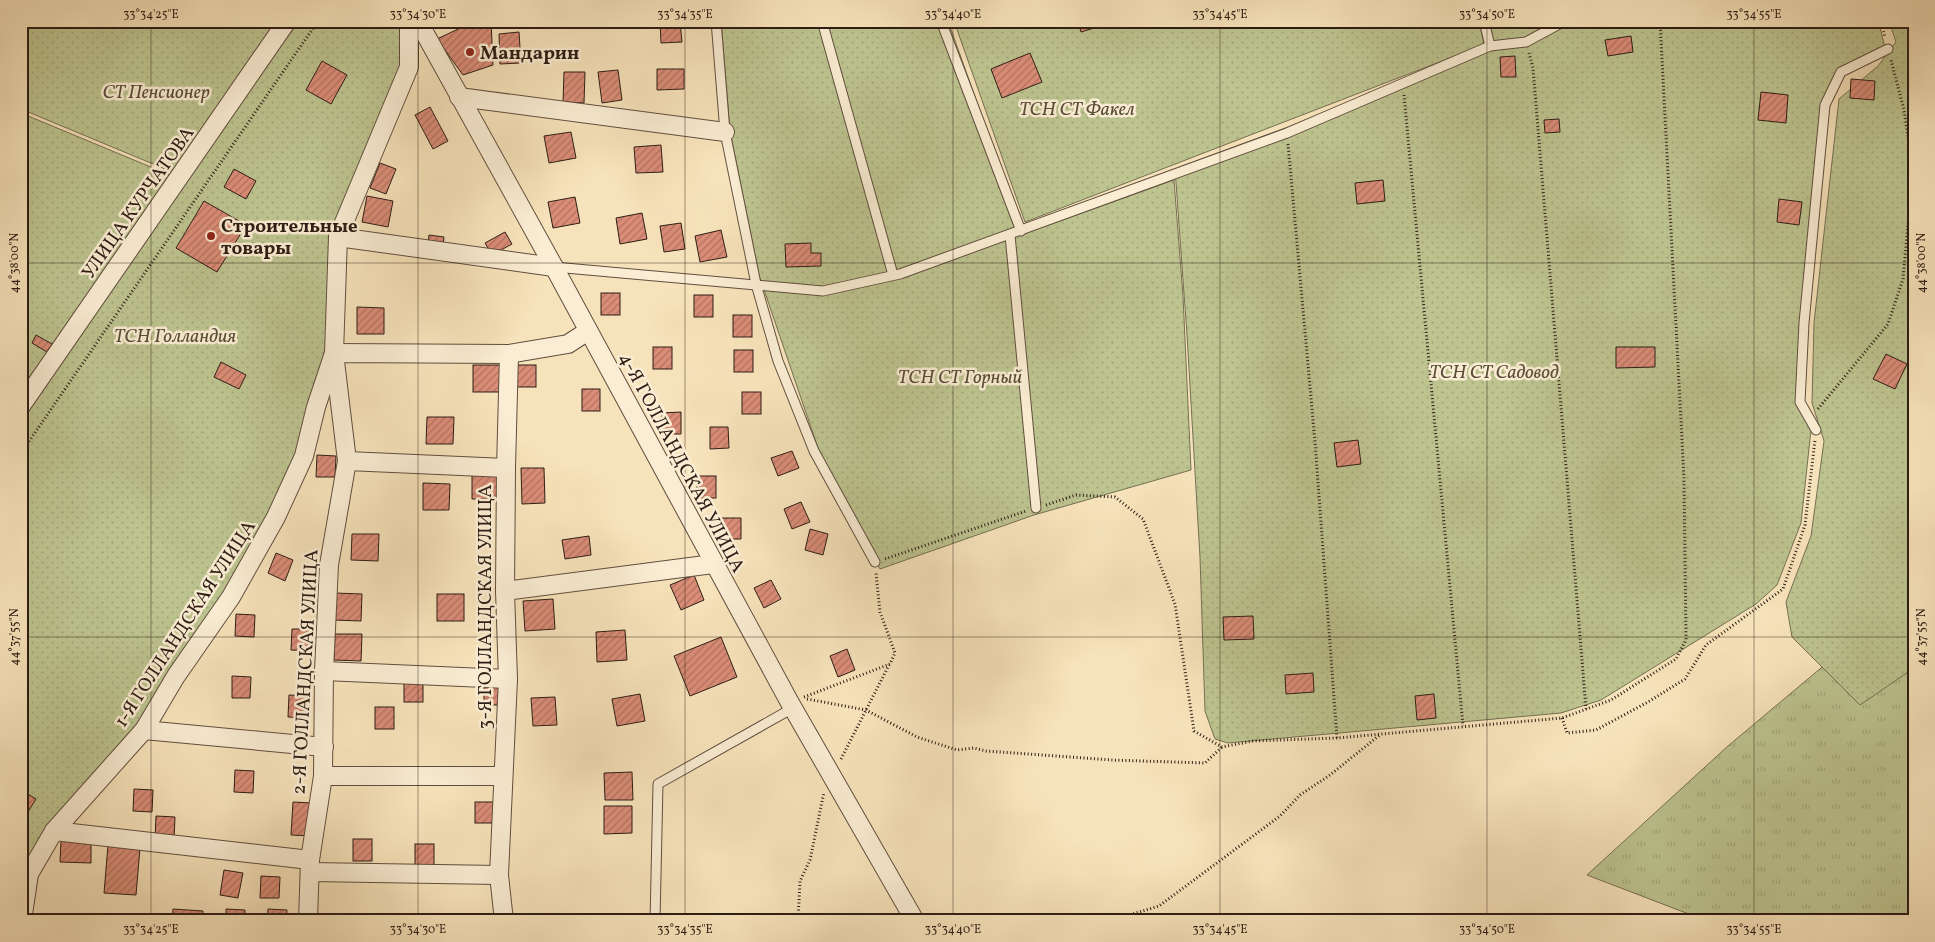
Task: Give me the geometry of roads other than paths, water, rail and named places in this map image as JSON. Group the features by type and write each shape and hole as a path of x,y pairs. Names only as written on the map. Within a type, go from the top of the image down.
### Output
{"street":[{"name":"УЛИЦА КУРЧАТОВА","path":"21,406 287,21"},
{"name":"2-Я ГОЛЛАНДСКАЯ УЛИЦА","path":"308,921 310,866 323,776 324,671 329,565 347,461 334,353 338,237 410,67 409,21"},
{"name":"4-Я ГОЛЛАНДСКАЯ УЛИЦА","path":"418,21 458,97 554,266 713,564 797,703 830,772 915,921"},
{"path":"458,97 725,132"},
{"path":"338,237 554,266"},
{"path":"334,353 509,354 568,344 588,331"},
{"name":"1-Я ГОЛЛАНДСКАЯ УЛИЦА","path":"22,921 29,874 54,831 144,730 176,676 231,596 276,517 304,456 316,408 334,353"},
{"name":"3-Я ГОЛЛАНДСКАЯ УЛИЦА","path":"504,921 498,875 508,679 505,591 509,354"},
{"path":"347,461 506,468"},
{"path":"505,591 713,564"},
{"path":"324,671 508,679"},
{"path":"144,730 324,747"},
{"path":"323,776 502,776"},
{"path":"54,831 310,866 498,875"}],"lane":[{"path":"716,21 725,132 756,284 778,361 814,450 875,562"},
{"path":"822,21 893,275"},
{"path":"941,21 1021,231"},
{"path":"1484,21 1490,46"},
{"path":"554,266 823,290 893,275 1010,235 1287,133 1490,46 1526,42 1565,21"},
{"path":"1816,430 1800,402 1804,323 1825,105 1841,72 1888,49"},
{"path":"1010,235 1036,508"},
{"path":"655,921 658,784 797,703"}],"place":[{"name":"Мандарин","path":"470,52"},
{"name":"Строительные товары","path":"211,236"}],"park label":[{"name":"СТ Пенсионер","path":"156,91"},
{"name":"ТСН СТ Факел","path":"1077,108"},
{"name":"ТСН Голландия","path":"175,335"},
{"name":"ТСН СТ Садовод","path":"1494,371"},
{"name":"ТСН СТ Горный","path":"960,376"}]}
